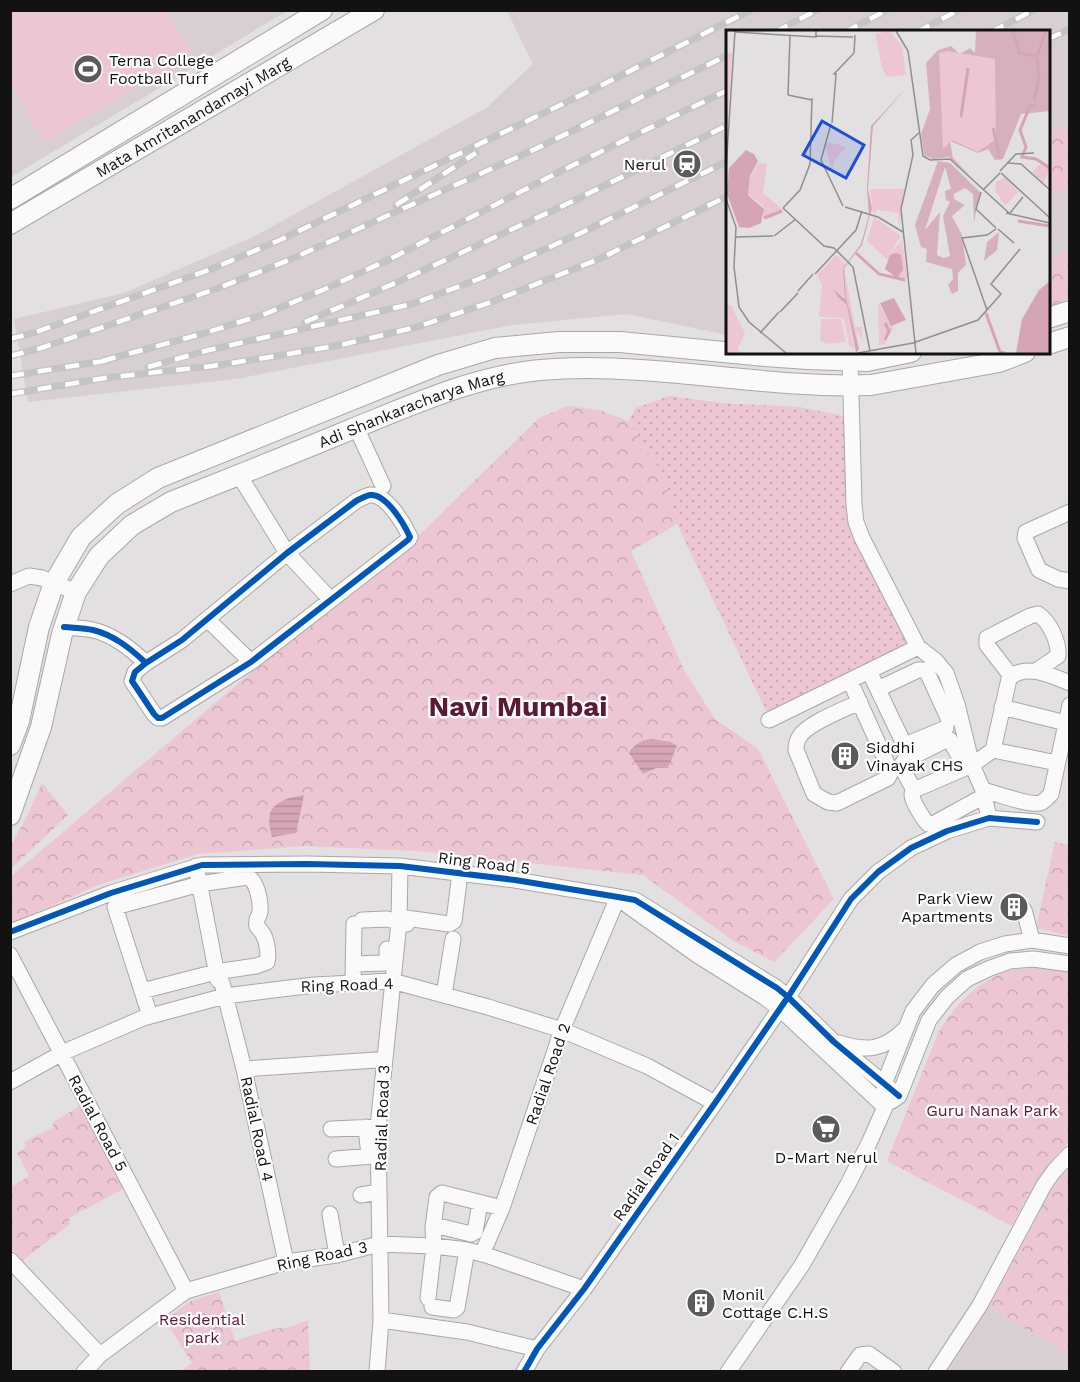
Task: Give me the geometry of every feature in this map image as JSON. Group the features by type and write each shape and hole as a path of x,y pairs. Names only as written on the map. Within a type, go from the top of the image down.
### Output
{"main road":[{"name":"Mata Amritanandamayi Marg","path":"10,200 322,10"},
{"name":"Mata Amritanandamayi Marg","path":"10,224 374,10"},
{"path":"1050,317 1070,311"},
{"path":"1050,343 1070,337"},
{"name":"Adi Shankaracharya Marg","path":"10,745 18,724 39,627 54,583 81,537 117,504 158,478 438,365 495,348 559,342 620,342 726,352"},
{"name":"Adi Shankaracharya Marg","path":"744,354 867,361 901,354"},
{"name":"Adi Shankaracharya Marg","path":"10,815 39,734 64,627 76,592 99,556 132,525 171,502 446,392 506,375 554,369 623,369 851,385 871,384 999,362 1020,354"},
{"path":"18,724 39,734"}],"street":[{"path":"850,360 856,522 918,647 936,661 946,673 957,704 969,766"},
{"path":"356,427 384,486"},
{"path":"239,475 288,553 331,600"},
{"path":"369,495 384,499 405,526 410,537 251,662 162,718 158,718 132,681 135,672 182,640 288,553 356,501 369,495"},
{"path":"1070,512 1026,532 1025,538 1039,570 1058,579 1070,581"},
{"path":"10,584 29,576 42,578 76,592"},
{"path":"1011,676 987,645 987,638 1038,614 1042,616 1054,636 1058,656 1036,671"},
{"path":"207,620 251,662"},
{"path":"64,627 93,630 109,636 124,644 146,663"},
{"path":"769,720 918,647"},
{"path":"869,671 905,745 948,724 927,672 924,670 918,670 878,689"},
{"path":"914,790 969,766 993,750 1009,679 1013,674 1036,671 1070,683"},
{"path":"850,681 860,702 890,770 890,774 888,778 837,803 828,802 814,794 796,750 799,738 801,733 819,721 860,702"},
{"path":"1037,822 989,818 984,793 969,766 950,740 902,764 914,790 913,800 928,824 933,824 984,793 1038,804 1051,794 1070,705"},
{"path":"1002,707 1066,723"},
{"path":"799,738 809,759"},
{"path":"993,750 1057,764"},
{"name":"Radial Road 1","path":"524,1371 537,1349 584,1289 715,1103 784,1003 851,899 878,872 911,848 947,831 989,818"},
{"name":"Ring Road 5","path":"10,932 113,900 199,866 307,864 400,866 515,880 635,900 671,929 777,988 784,1003 885,1107"},
{"name":"Radial Road 4","path":"199,866 220,974 244,1070 286,1262"},
{"name":"Radial Road 3","path":"377,1371 381,1320 379,1192 372,1127 384,1061 399,919 400,866"},
{"path":"353,983 358,922 399,919 452,923 459,873"},
{"path":"142,991 267,962 265,937 256,924 260,914 258,895 251,878 113,900 142,991 150,1016"},
{"name":"Radial Road 2","path":"474,1252 502,1208 562,1030 618,897"},
{"path":"1024,910 1032,940"},
{"path":"399,919 424,926"},
{"path":"444,995 453,939"},
{"path":"728,1371 802,1265 826,1226 885,1107 884,1084 914,1011 933,985 956,965 980,952 1005,944 1032,940 1070,946"},
{"path":"353,964 385,963 387,949"},
{"name":"Radial Road 5","path":"10,955 186,1292"},
{"path":"885,1107 899,1096 929,1020 947,997 967,979 1010,961 1033,958 1070,964"},
{"name":"Ring Road 4","path":"10,1082 62,1053 150,1016 220,974 314,985 392,981 562,1030 647,1066 715,1103"},
{"name":"Ring Road 5","path":"784,1003 899,1096"},
{"path":"834,1042 859,1049 880,1047 890,1042 907,1027"},
{"path":"244,1070 384,1061"},
{"path":"331,1129 372,1127"},
{"path":"936,1371 980,1305 1044,1185 1070,1154"},
{"path":"336,1159 374,1156"},
{"path":"361,1195 379,1192"},
{"path":"480,1203 474,1252 457,1308 454,1310 430,1302 436,1197 442,1193 502,1208"},
{"path":"330,1214 338,1256"},
{"path":"434,1225 471,1234 475,1232"},
{"name":"Ring Road 3","path":"84,1371 100,1355 186,1292 286,1262 338,1256 379,1244 434,1245 474,1252 584,1289"},
{"path":"10,1260 100,1355"},
{"path":"381,1320 467,1332 537,1349"},
{"path":"848,1371 860,1355 868,1354 894,1371"}],"shaded area":[{"name":"Terna College Football Turf","path":"11,11 287,11 11,177"},
{"path":"507,11 1069,11 1069,298 1050,307 1050,30 726,30 726,335 627,314 513,325 236,379 28,402 14,319 124,293 253,237 486,108 533,64"},
{"path":"652,739 671,742 677,746 668,768 656,768 643,774 629,753 639,743"},
{"path":"304,795 296,833 272,837 269,818 274,807 286,799"},
{"path":"989,1307 1069,1355 1069,1371 947,1372"}],"green space":[{"name":"Terna College Football Turf","path":"10,11 167,11 193,54 44,142 11,85"},
{"path":"1050,128 1068,129 1070,187 1050,196"},
{"path":"1069,250 1069,298 1050,307 1050,260"},
{"path":"669,396 722,403 800,407 844,416 847,519 909,644 767,713 677,524 663,475 628,421 636,408"},
{"path":"568,406 600,410 628,421 663,475 677,524 631,551 685,672 715,719 758,749 834,899 774,962 732,940 643,875 416,851 305,846 198,854 98,885 11,924 10,877 267,659 411,543 539,418"},
{"path":"42,783 68,815 11,869 11,846"},
{"path":"1055,842 1069,845 1069,936 1036,928"},
{"name":"Guru Nanak Park","path":"1034,967 1069,972 1069,1143 1044,1171 1012,1226 887,1161 938,1033 951,1013 967,996 995,976 1016,969"},
{"path":"81,1105 125,1188 69,1218 70,1224 22,1261 11,1248 11,1187 29,1176 17,1153 26,1147 24,1142 54,1127 52,1123"},
{"path":"1069,1166 1069,1355 989,1307 1051,1190"},
{"name":"Residential park","path":"219,1292 235,1341 308,1320 310,1371 182,1371 192,1363 165,1320 191,1301"}],"railway":[{"path":"10,339 36,332 209,270 280,240 604,84 751,10"},
{"path":"779,30 817,10"},
{"path":"849,30 887,10"},
{"path":"921,30 959,10"},
{"path":"995,30 1034,10"},
{"path":"1050,38 1070,29"},
{"path":"10,356 41,348 216,289 289,260 531,151 726,56"},
{"path":"102,361 265,314 325,289 390,259 557,173 726,91"},
{"path":"305,322 571,202 726,126"},
{"path":"396,205 476,153"},
{"path":"148,367 209,350 412,304 479,279 585,231 726,162"},
{"path":"10,394 105,378 277,356 345,344 417,327 491,302 599,259 726,197"},
{"path":"10,376 110,360"}],"cycle path":[{"path":"64,627 90,629 108,635 146,663 182,640 287,553 356,501 370,495 382,499 394,510 410,537 251,662 162,718 154,714 132,681 135,672 146,663"},
{"path":"524,1372 537,1349 584,1289 715,1103 788,997 851,899 878,872 911,848 947,831 989,818 1037,822"},
{"path":"10,932 111,893 202,865 400,866 515,880 635,900 777,988 834,1042 899,1096"}],"place":[{"name":"Terna College Football Turf","path":"88,69"},
{"name":"Nerul","path":"687,164"},
{"name":"Siddhi Vinayak CHS","path":"845,756"},
{"name":"Park View Apartments","path":"1014,907"},
{"name":"D-Mart Nerul","path":"826,1129"},
{"name":"Monil Cottage C.H.S","path":"701,1303"}],"district":[{"name":"Navi Mumbai","path":"518,706"}]}
